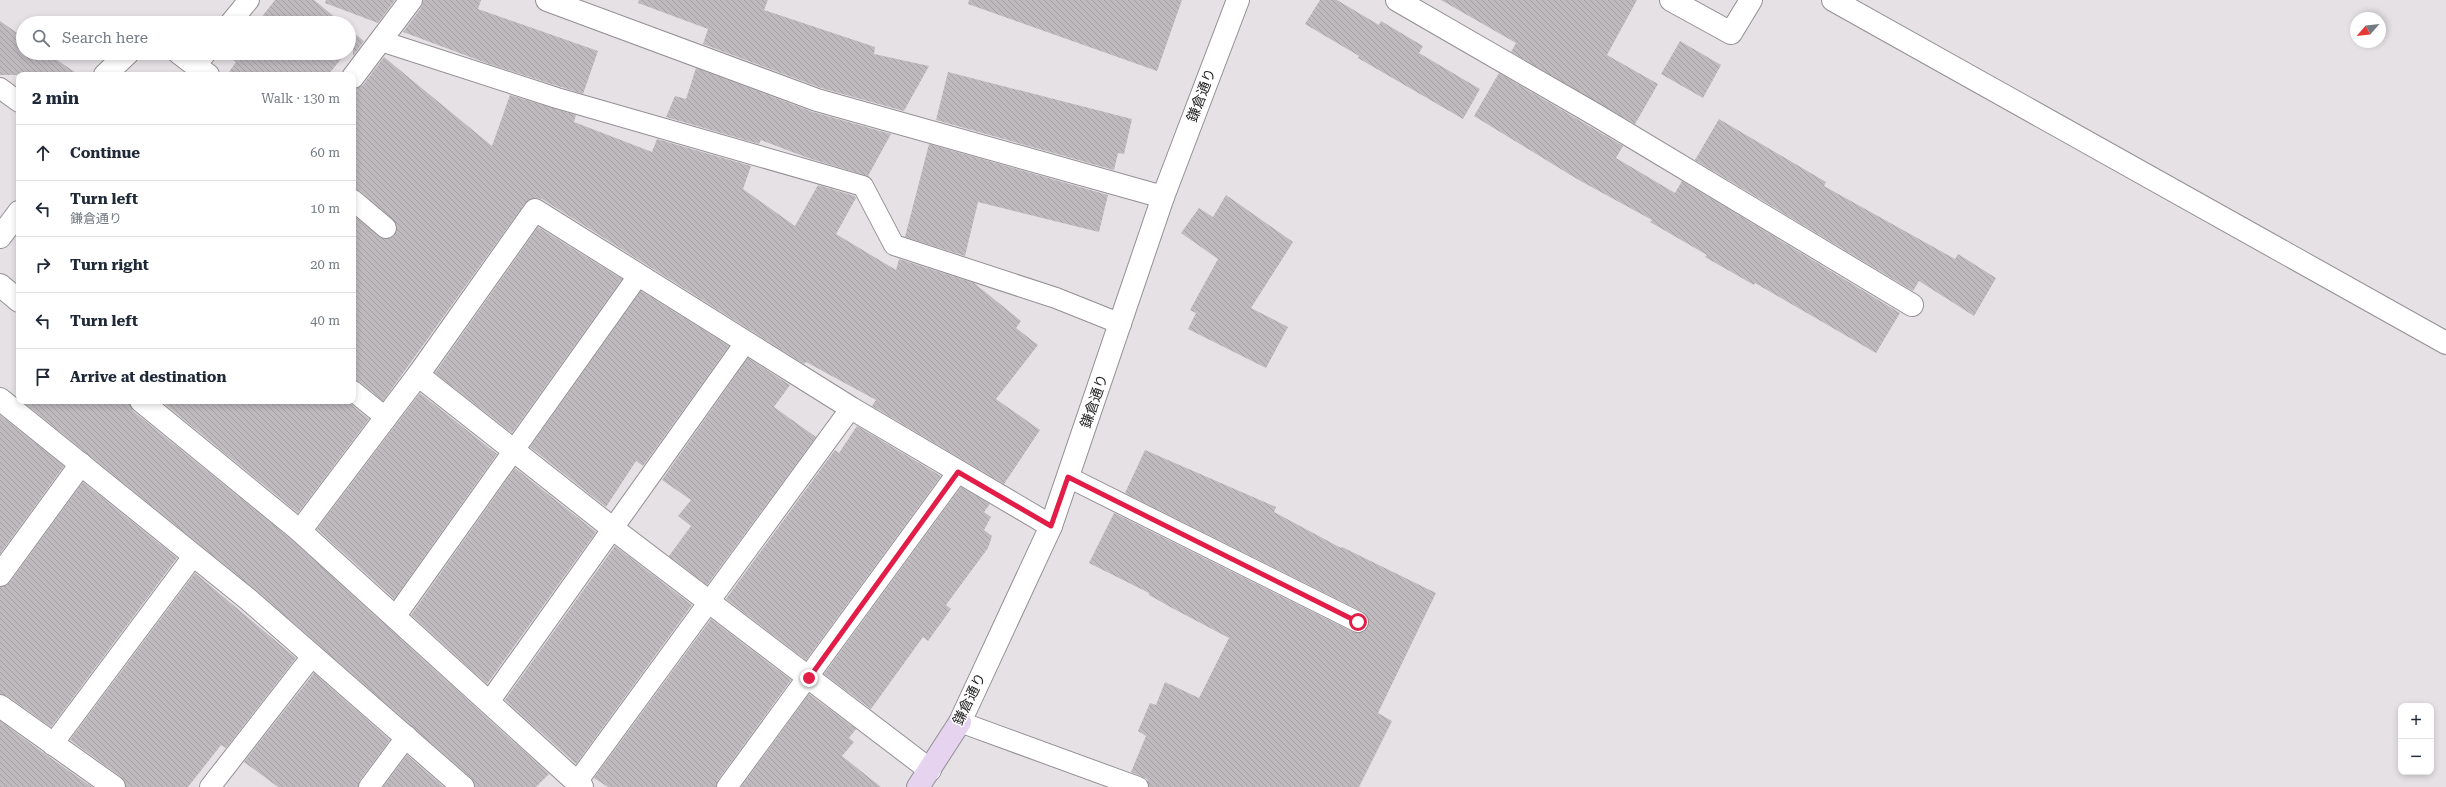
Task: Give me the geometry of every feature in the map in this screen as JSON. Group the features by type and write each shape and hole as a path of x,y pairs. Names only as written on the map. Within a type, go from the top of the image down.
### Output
{"street":[{"path":"356,73 412,0"},
{"path":"547,0 817,100 1163,197"},
{"name":"鎌倉通り","path":"924,779 960,722 1051,526 1163,197 1238,0"},
{"path":"1397,0 1596,115 1912,305"},
{"path":"1671,0 1731,33 1751,0"},
{"path":"1833,0 2446,343"},
{"path":"108,72 121,60"},
{"path":"300,530 418,375 535,210 638,276 851,408 1051,526"},
{"path":"0,285 16,298"},
{"path":"418,375 612,528 809,678 924,779"},
{"path":"0,399 194,555 407,736 463,787"},
{"path":"145,404 300,530 580,784"},
{"path":"0,575 81,464"},
{"path":"0,706 52,745 114,787"}],"lane":[{"path":"236,16 249,0"},
{"path":"381,41 557,98 863,186 894,245 1056,298 1121,324"},
{"path":"0,88 16,100"},
{"path":"356,203 386,228"},
{"path":"395,617 638,276"},
{"path":"489,702 612,528 746,343"},
{"path":"356,393 386,417"},
{"path":"580,784 709,602 851,408"},
{"path":"728,787 958,472"},
{"path":"1068,477 1358,622"},
{"path":"52,745 194,555"},
{"path":"210,787 313,655"},
{"path":"960,722 1138,787"},
{"path":"369,787 407,736"}],"building":[{"path":"275,0 314,0 333,16 262,16"},
{"path":"326,0 395,0 378,23 325,3"},
{"path":"423,0 481,0 478,9 598,51 583,94 489,64 403,32 421,8"},
{"path":"639,0 768,0 764,10 875,47 874,54 929,66 904,111 821,88 703,44 708,29 638,3"},
{"path":"969,0 1182,0 1157,71 968,4"},
{"path":"1320,0 1337,0 1379,25 1381,21 1423,46 1419,53 1480,89 1463,119 1358,58 1359,56 1305,24"},
{"path":"1441,0 1637,0 1607,55 1658,84 1635,124 1511,52 1516,43"},
{"path":"0,21 16,32 16,60 57,60 75,72 16,72 16,75 0,75"},
{"path":"356,35 364,41 356,52"},
{"path":"1680,41 1721,65 1703,98 1661,74"},
{"path":"384,57 492,146 510,95 576,115 574,122 652,152 657,139 751,166 743,189 795,226 818,185 855,196 856,198 836,234 896,270 899,259 974,283 1021,321 1016,328 1038,345 996,399 1040,430 1004,484 872,406 876,400 806,362 804,364 542,199 535,198 525,203 383,401 360,382 356,381 356,217 384,239 394,236 397,225 360,191 356,190 356,88 363,85"},
{"path":"233,60 340,60 330,72 229,72 236,62"},
{"path":"696,68 813,112 891,134 868,176 808,158 761,140 759,144 666,117 675,96 686,99"},
{"path":"948,72 1132,119 1124,154 1118,153 1114,170 936,120"},
{"path":"1499,73 1623,146 1616,158 1675,193 1682,181 1900,313 1876,353 1755,283 1754,285 1705,257 1707,255 1650,222 1652,220 1577,179 1474,116"},
{"path":"1719,119 1826,182 1824,186 1955,259 1958,254 1996,278 1974,316 1919,281 1913,291 1695,160"},
{"path":"929,144 1108,195 1099,232 978,202 965,256 905,237"},
{"path":"1226,195 1293,242 1251,308 1288,327 1266,368 1188,329 1196,313 1190,310 1218,259 1181,233 1199,208 1213,217"},
{"path":"538,227 622,279 512,433 435,373"},
{"path":"641,291 729,346 643,466 636,461 606,507 530,447"},
{"path":"748,358 790,385 774,407 816,437 707,585 669,556 691,526 678,516 691,500 662,480"},
{"path":"420,393 497,454 394,599 317,529"},
{"path":"26,404 130,404 133,411 292,540 549,774 536,787 475,787 471,778 257,591"},
{"path":"165,404 351,404 369,419 298,513"},
{"path":"0,415 64,466 0,554"},
{"path":"857,426 941,476 806,660 726,599 835,450 839,453"},
{"path":"1145,450 1276,507 1274,512 1341,548 1342,547 1436,593 1378,713 1392,721 1359,787 1149,787 1147,779 1131,772 1146,736 1138,731 1150,703 1156,705 1165,682 1199,698 1229,638 1172,608 1149,595 1149,593 1089,563 1114,513 1353,632 1364,632 1369,622 1363,612 1125,493"},
{"path":"515,468 596,532 487,684 411,615"},
{"path":"83,482 177,558 51,727 7,696 0,694 0,587 10,582"},
{"path":"961,487 990,504 984,512 991,517 984,530 992,536 988,548 946,605 951,609 928,641 923,637 871,709 824,674"},
{"path":"615,546 692,605 576,764 505,700"},
{"path":"195,573 296,658 226,748 221,745 188,787 126,787 121,777 70,740"},
{"path":"711,619 791,680 718,780 716,787 608,787 594,778"},
{"path":"314,673 390,740 360,780 358,787 278,787 244,762"},
{"path":"809,694 856,729 849,738 854,742 842,756 881,787 741,787"},
{"path":"0,721 45,754 92,787 0,787"},
{"path":"407,755 444,787 383,787"}],"route":[{"path":"809,678 958,472 1051,526 1068,477 1358,622"}]}
